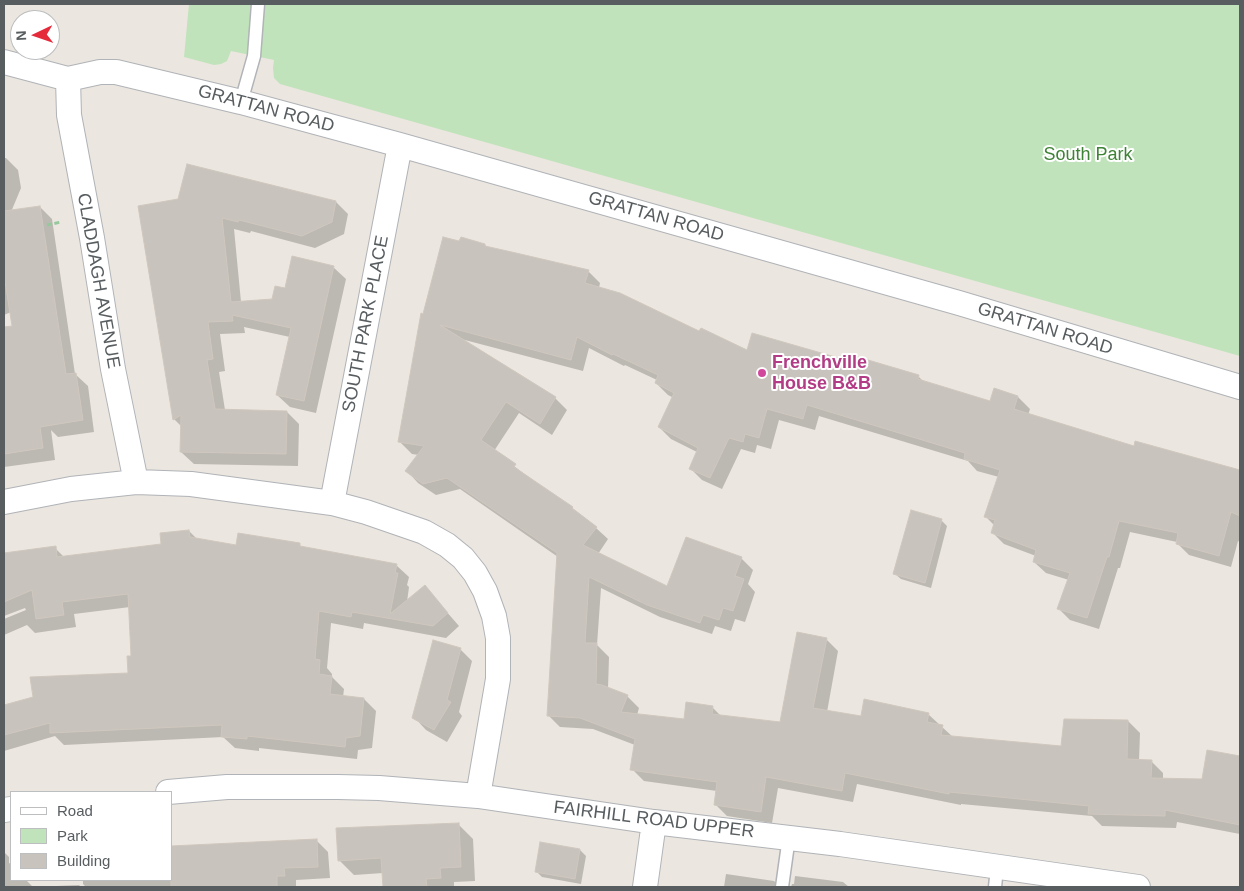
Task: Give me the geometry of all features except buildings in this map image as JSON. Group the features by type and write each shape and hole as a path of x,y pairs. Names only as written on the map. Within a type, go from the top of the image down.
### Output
{"street":[{"path":"4,62 68,80"},
{"name":"GRATTAN ROAD","path":"68,80 100,72 116,72 241,102 400,145 958,303 1240,387"},
{"name":"CLADDAGH AVENUE","path":"68,80 69,115 92,238 113,369 136,482"},
{"name":"SOUTH PARK PLACE","path":"332,504 400,145"},
{"path":"4,502 71,489 136,482 191,484 332,504 366,512 424,532 447,545 463,558 475,573 485,591 494,616 498,638 498,679 478,796"},
{"name":"FAIRHILL ROAD UPPER","path":"172,792 227,787 346,787 478,796 654,822 788,838 996,877 1138,887"},
{"path":"644,887 654,822"}],"lane":[{"path":"241,102 254,56 258,4"},
{"path":"782,887 788,838"}],"green space":[{"name":"South Park","path":"189,4 1240,4 1240,356 280,84 274,78 274,60 231,51 227,61 214,65 184,57"}],"place":[{"name":"Frenchville House B&B","path":"762,373"}]}
